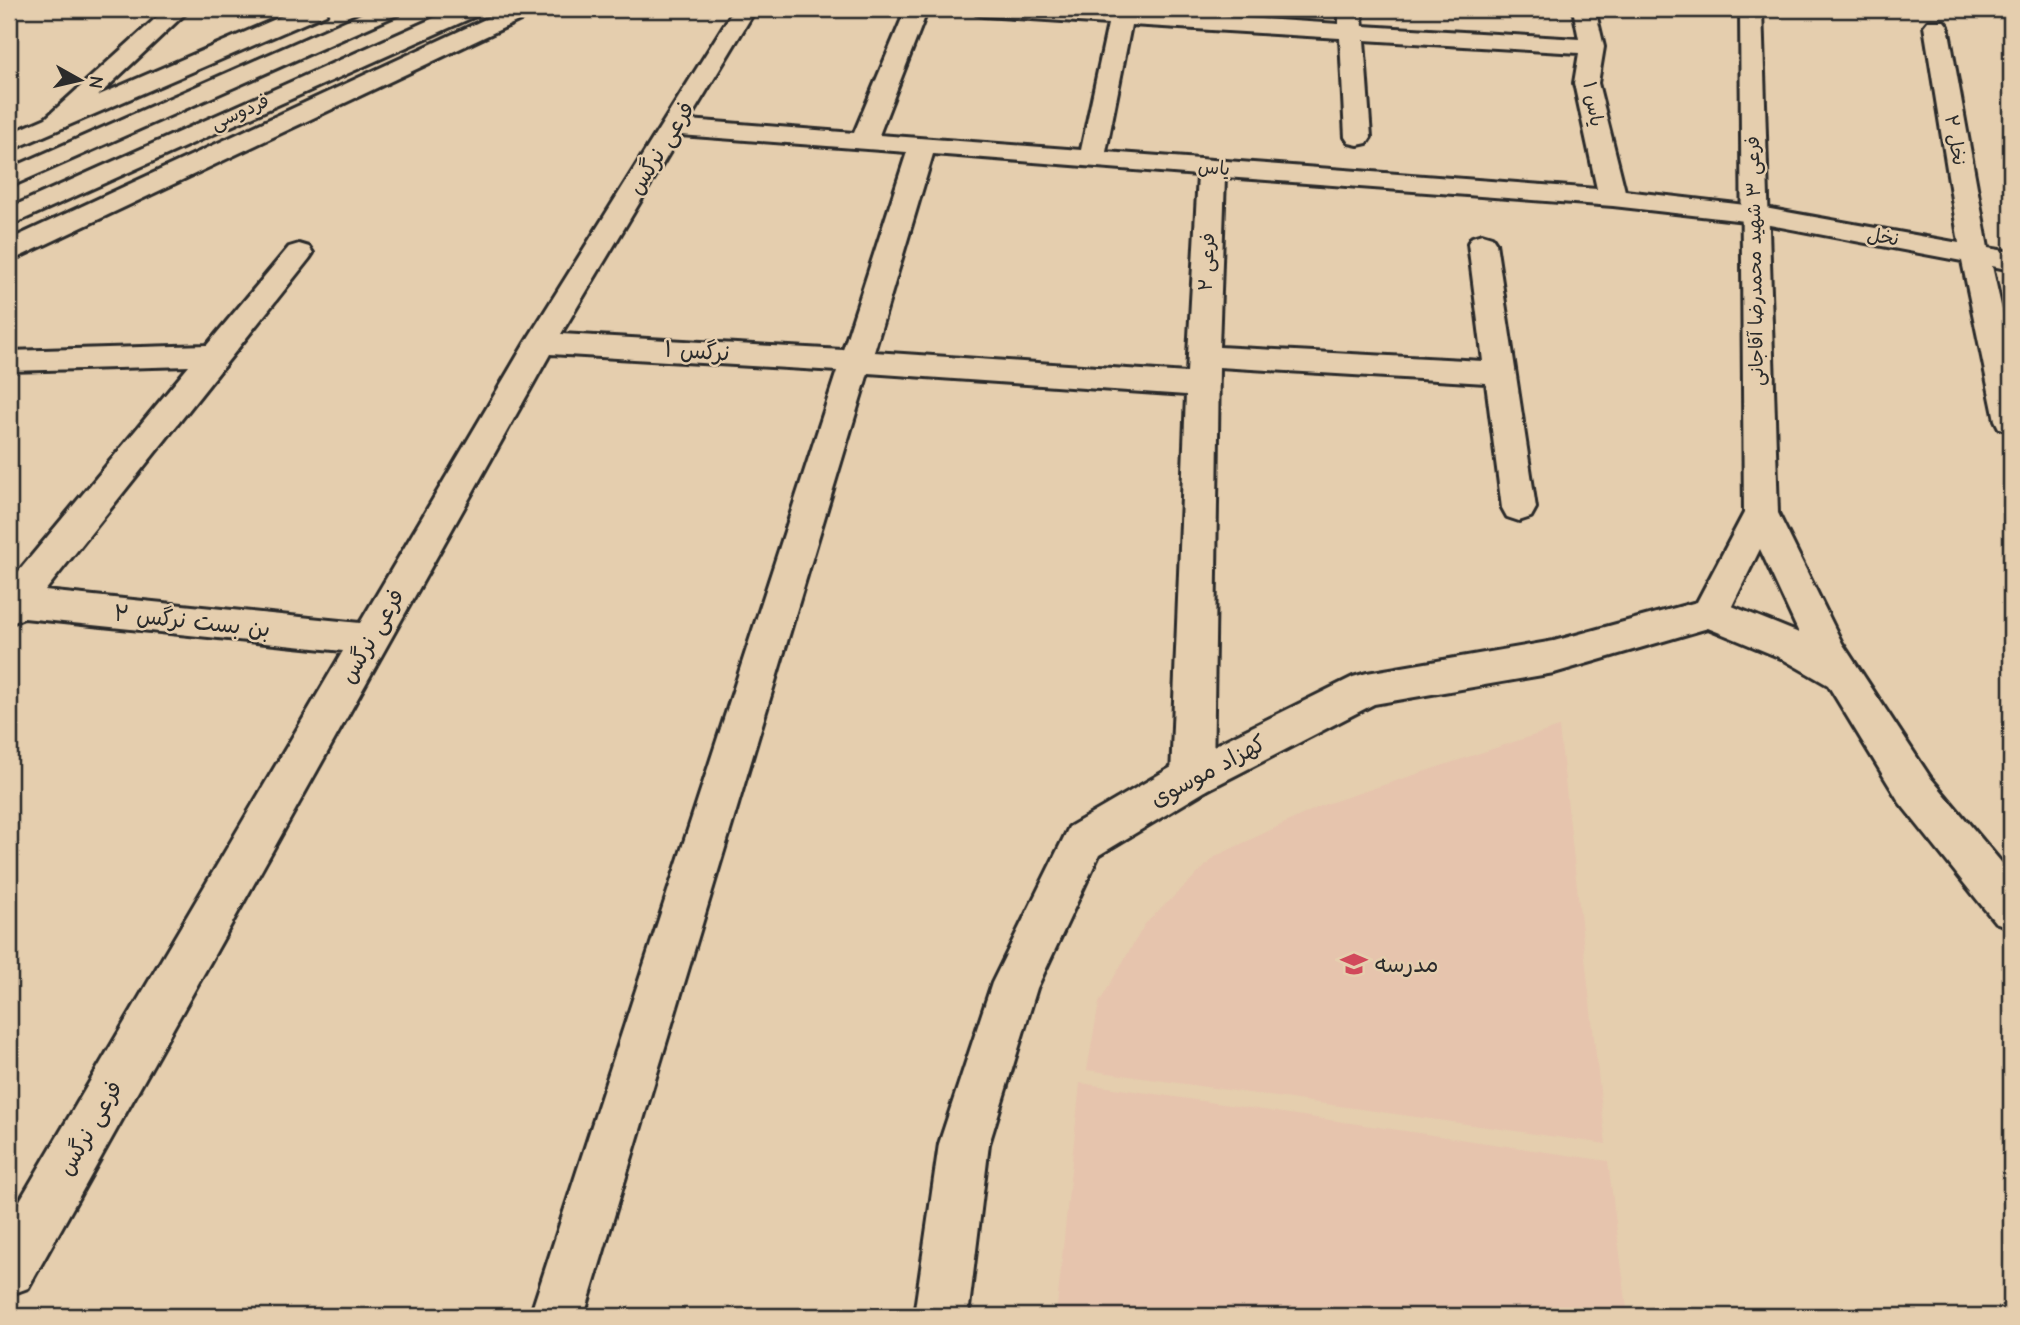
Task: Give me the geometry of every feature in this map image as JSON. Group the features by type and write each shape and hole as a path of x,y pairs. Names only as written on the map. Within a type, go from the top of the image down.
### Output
{"street":[{"path":"56,122 179,9"},
{"path":"9,143 318,9"},
{"name":"فردوسی","path":"9,179 391,9"},
{"name":"فردوسی","path":"9,218 472,9"},
{"path":"9,251 526,9"},
{"name":"فرعی نرگس","path":"9,1269 540,342 745,9"},
{"path":"864,141 918,9"},
{"path":"984,9 1122,13 1351,34 1592,47"},
{"path":"1350,9 1358,137"},
{"name":"یاس ۱","path":"1584,9 1592,47 1586,83 1613,198"},
{"name":"فرعی ۳ شهید محمدرضا آقاجانی","path":"1751,9 1761,513"},
{"path":"1093,158 1122,13"},
{"name":"نخل ۲","path":"1936,26 1975,254 2011,420"},
{"name":"یاس","path":"674,127 1613,198 1754,214"},
{"path":"557,1316 923,145"},
{"name":"فرعی ۲","path":"1192,777 1202,371 1212,167"},
{"name":"نخل","path":"1754,214 2011,261"},
{"path":"1482,243 1519,509"},
{"path":"11,606 299,253"},
{"name":"نرگس ۱","path":"540,342 712,351 853,363 1202,371 1500,373"},
{"path":"9,361 217,355"},
{"path":"1761,513 1710,613 1794,647 1842,675"},
{"path":"1761,513 1828,653 1915,790 2011,907"},
{"name":"بن بست نرگس ۲","path":"11,606 371,639"},
{"name":"کهزاد موسوی","path":"941,1316 964,1144 1015,984 1084,841 1192,777 1367,689 1554,657 1710,613"}],"shaded area":[{"name":"مدرسه","path":"1559,727 1606,1144 1087,1070 1099,1003 1145,924 1216,856 1323,805"},
{"path":"1080,1083 1608,1161 1628,1316 1056,1316"}],"place":[{"name":"مدرسه","path":"1354,964"}]}
